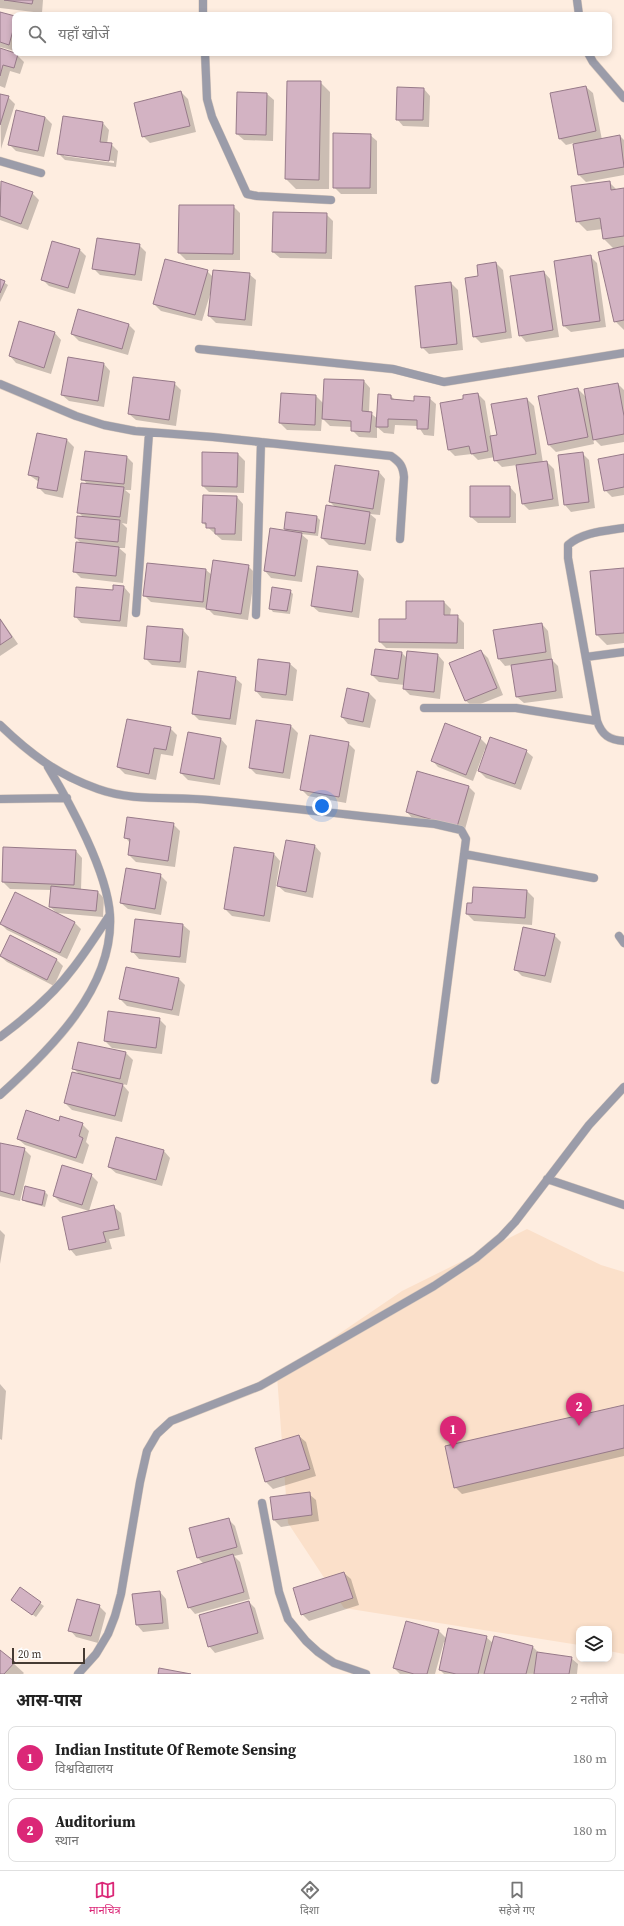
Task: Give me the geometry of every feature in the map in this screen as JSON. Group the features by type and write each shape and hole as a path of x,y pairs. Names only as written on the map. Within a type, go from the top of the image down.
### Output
{"street":[{"path":"203,0 204,12"},
{"path":"577,0 578,12"},
{"path":"205,56 205,78 209,105 247,194 257,196 331,200"},
{"path":"590,56 624,98"},
{"path":"0,161 42,173"},
{"path":"199,349 393,369 444,382 624,353"},
{"path":"0,384 76,416 104,425 149,433 261,442 391,456 399,461 403,467 404,477 400,539"},
{"path":"136,613 149,433"},
{"path":"256,615 261,442"},
{"path":"624,528 584,536 574,540 568,545 568,558 597,721 601,731 608,738 624,741"},
{"path":"586,657 624,652"},
{"path":"424,708 516,708 597,721"},
{"path":"0,725 47,765 98,789 141,798 207,799 434,824 457,828 465,834 466,839 435,1080"},
{"path":"0,1095 29,1069 82,1008 98,976 109,940 110,915 99,870 67,798 47,765"},
{"path":"0,799 67,798"},
{"path":"464,854 594,878"},
{"path":"0,1037 18,1024 53,992 74,967 110,915"},
{"path":"78,1674 96,1654 108,1634 115,1616 121,1594 140,1482 147,1451 157,1434 171,1421 260,1386 434,1286 476,1258 501,1237 589,1125 624,1087"},
{"path":"547,1179 624,1205"},
{"path":"262,1503 279,1592 288,1619 306,1641 318,1652 334,1663 366,1674"}],"shaded area":[{"path":"527,1229 601,1265 624,1272 624,1654 612,1652 612,1626 576,1626 576,1645 344,1608 288,1523 277,1376 402,1291"}],"building":[{"path":"4,0 33,0 32,4"},
{"path":"0,12 12,15 12,34 9,45 0,42"},
{"path":"0,48 12,52 12,56 17,56 14,68 3,65 0,76"},
{"path":"287,81 321,81 319,180 285,179"},
{"path":"586,86 596,131 559,139 550,93"},
{"path":"397,87 424,88 423,120 396,120"},
{"path":"181,91 190,126 142,137 134,103"},
{"path":"237,92 267,93 266,135 236,134"},
{"path":"0,94 9,96 0,125"},
{"path":"16,110 45,117 38,151 8,145"},
{"path":"63,116 103,122 100,142 112,143 109,161 57,154"},
{"path":"333,133 371,134 370,188 333,188"},
{"path":"620,135 624,167 578,175 573,144"},
{"path":"1,181 33,192 21,224 0,216"},
{"path":"610,181 611,190 624,188 624,236 603,239 600,218 576,222 571,186"},
{"path":"179,205 234,205 233,254 178,253"},
{"path":"273,212 327,213 326,253 272,252"},
{"path":"97,238 140,244 135,275 92,269"},
{"path":"52,241 80,249 68,288 41,280"},
{"path":"624,246 624,320 614,322 598,252"},
{"path":"591,255 600,321 563,326 554,261"},
{"path":"165,259 208,270 195,315 153,304"},
{"path":"496,262 506,332 473,337 465,278 478,276 477,265"},
{"path":"213,270 250,273 245,320 208,316"},
{"path":"544,271 553,330 519,336 510,276"},
{"path":"0,279 5,281 0,293"},
{"path":"451,282 457,344 421,348 415,286"},
{"path":"78,309 129,324 122,349 71,334"},
{"path":"19,321 55,332 44,368 9,356"},
{"path":"68,357 104,363 98,401 61,395"},
{"path":"133,377 175,382 169,420 128,414"},
{"path":"324,379 364,380 362,411 372,412 370,432 351,431 351,421 322,419"},
{"path":"618,383 624,416 624,434 593,440 584,389"},
{"path":"578,388 588,437 548,445 538,396"},
{"path":"281,393 316,395 315,425 279,423"},
{"path":"478,393 488,451 471,454 469,446 448,450 440,403 463,399 463,395"},
{"path":"378,394 391,395 391,399 414,401 414,396 430,397 428,429 417,429 417,420 388,419 388,427 376,427"},
{"path":"527,398 536,454 494,461 490,436 497,435 491,404"},
{"path":"37,433 67,439 57,491 37,488 39,477 28,475"},
{"path":"85,451 127,456 124,484 81,480"},
{"path":"202,452 238,453 237,487 202,486"},
{"path":"583,452 589,502 564,505 558,455"},
{"path":"624,454 624,487 604,491 598,459"},
{"path":"547,461 553,499 522,504 516,465"},
{"path":"335,465 379,471 373,509 329,502"},
{"path":"81,483 124,487 120,517 77,513"},
{"path":"470,486 510,486 510,517 470,517"},
{"path":"203,495 237,496 235,534 215,534 215,528 206,528 206,523 202,523"},
{"path":"326,505 370,512 365,544 321,538"},
{"path":"286,512 317,516 315,533 284,529"},
{"path":"77,516 120,520 118,542 75,538"},
{"path":"270,528 302,533 295,576 264,571"},
{"path":"76,542 119,547 116,576 73,572"},
{"path":"213,560 249,565 241,614 206,609"},
{"path":"147,563 206,569 203,602 143,596"},
{"path":"317,566 358,571 352,612 311,606"},
{"path":"624,568 624,633 596,635 590,571"},
{"path":"113,585 124,586 120,621 74,617 76,587 113,590"},
{"path":"272,587 291,590 287,611 269,609"},
{"path":"406,601 444,601 444,615 458,615 457,643 379,642 379,619 406,619"},
{"path":"0,619 12,637 0,645"},
{"path":"542,623 546,652 498,659 493,630"},
{"path":"147,626 183,629 180,662 144,659"},
{"path":"375,649 402,652 398,679 371,675"},
{"path":"481,650 497,688 465,701 449,663"},
{"path":"407,651 438,654 434,692 403,689"},
{"path":"258,659 290,663 286,695 255,691"},
{"path":"552,659 556,691 516,697 511,665"},
{"path":"198,671 236,677 230,719 192,714"},
{"path":"347,688 369,693 363,722 341,717"},
{"path":"127,719 171,727 166,750 154,748 149,774 117,767"},
{"path":"256,720 291,725 283,773 249,768"},
{"path":"445,723 481,737 466,775 431,761"},
{"path":"188,732 221,738 214,779 180,773"},
{"path":"310,735 349,742 339,797 300,790"},
{"path":"490,737 527,750 515,784 478,771"},
{"path":"417,771 469,786 457,827 406,812"},
{"path":"127,817 174,823 168,861 128,855 130,839 124,838"},
{"path":"286,840 315,845 306,892 277,886"},
{"path":"3,847 76,850 74,885 2,882"},
{"path":"234,847 274,853 264,916 224,909"},
{"path":"126,868 161,874 155,909 120,903"},
{"path":"51,886 98,891 96,911 49,907"},
{"path":"473,887 527,890 525,918 466,914 467,903 472,903"},
{"path":"15,892 75,922 60,953 0,924"},
{"path":"135,919 183,924 180,957 131,952"},
{"path":"523,927 555,934 545,976 514,970"},
{"path":"10,935 57,959 47,980 0,956"},
{"path":"126,967 179,978 172,1010 119,999"},
{"path":"108,1011 160,1018 156,1048 104,1041"},
{"path":"78,1042 126,1052 120,1079 72,1069"},
{"path":"72,1072 123,1084 115,1116 64,1103"},
{"path":"26,1110 59,1121 60,1116 83,1123 79,1136 83,1138 76,1158 17,1139"},
{"path":"116,1137 164,1150 156,1180 108,1167"},
{"path":"0,1143 25,1148 14,1195 0,1191"},
{"path":"62,1165 92,1174 82,1205 53,1196"},
{"path":"25,1186 45,1191 42,1205 22,1200"},
{"path":"114,1205 119,1229 103,1232 106,1242 69,1250 62,1217"},
{"path":"624,1405 624,1448 454,1488 445,1446"},
{"path":"299,1435 310,1469 265,1482 255,1448"},
{"path":"310,1492 312,1515 273,1520 270,1497"},
{"path":"229,1518 237,1547 197,1558 189,1528"},
{"path":"233,1554 244,1592 188,1608 177,1571"},
{"path":"344,1572 353,1598 301,1615 293,1588"},
{"path":"20,1587 41,1602 32,1615 11,1600"},
{"path":"160,1591 163,1623 136,1625 132,1594"},
{"path":"77,1599 100,1605 91,1636 68,1631"},
{"path":"249,1601 258,1633 208,1647 199,1615"},
{"path":"406,1621 439,1630 427,1674 414,1674 393,1668"},
{"path":"448,1628 487,1636 478,1674 456,1674 439,1670"},
{"path":"494,1636 533,1646 526,1674 484,1674"},
{"path":"0,1650 15,1662 4,1674 0,1674"},
{"path":"537,1652 572,1657 569,1674 534,1674"},
{"path":"159,1668 191,1674 158,1674"}],"place":[{"name":"Auditorium","path":"579,1426"},
{"name":"Indian Institute Of Remote Sensing","path":"453,1449"}]}
